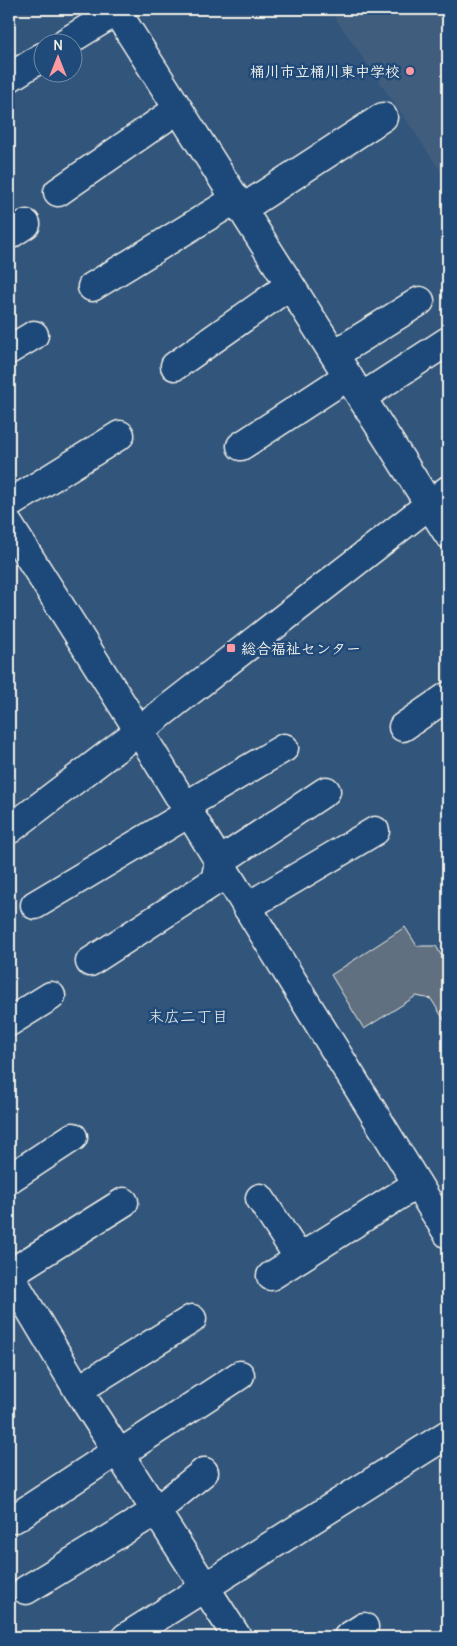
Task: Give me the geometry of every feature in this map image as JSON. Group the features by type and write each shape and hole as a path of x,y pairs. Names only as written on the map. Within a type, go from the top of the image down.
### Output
{"street":[{"path":"81,32 117,9 178,109 348,376 439,497 448,534"},
{"path":"9,78 32,63"},
{"path":"58,192 178,109"},
{"path":"92,287 239,204 383,117"},
{"path":"175,366 290,284"},
{"path":"241,446 348,376 420,301"},
{"path":"9,350 34,335"},
{"path":"348,376 448,340"},
{"path":"9,504 120,434"},
{"path":"9,830 140,731 439,497"},
{"path":"9,526 140,731 417,1184 448,1231"},
{"path":"403,727 448,696"},
{"path":"36,905 284,748"},
{"path":"90,962 215,881 219,862 326,791"},
{"path":"247,907 374,830"},
{"path":"9,1022 51,996"},
{"path":"9,1179 73,1137"},
{"path":"271,1276 417,1184"},
{"path":"260,1198 299,1258"},
{"path":"124,1202 9,1274 78,1390 237,1637"},
{"path":"78,1390 192,1319"},
{"path":"15,1518 117,1451 130,1448 240,1375"},
{"path":"126,1637 448,1434"},
{"path":"26,1590 156,1511 204,1472"}],"shaded area":[{"name":"桶川市立桶川東中学校","path":"329,9 448,9 448,182 415,133"}],"building":[{"path":"405,927 417,946 436,946 441,955 448,951 448,1026 431,999 416,996 364,1029 331,975"}],"place":[{"name":"桶川市立桶川東中学校","path":"410,71"},
{"name":"総合福祉センター","path":"231,648"}],"district":[{"name":"末広二丁目","path":"188,1016"}]}
